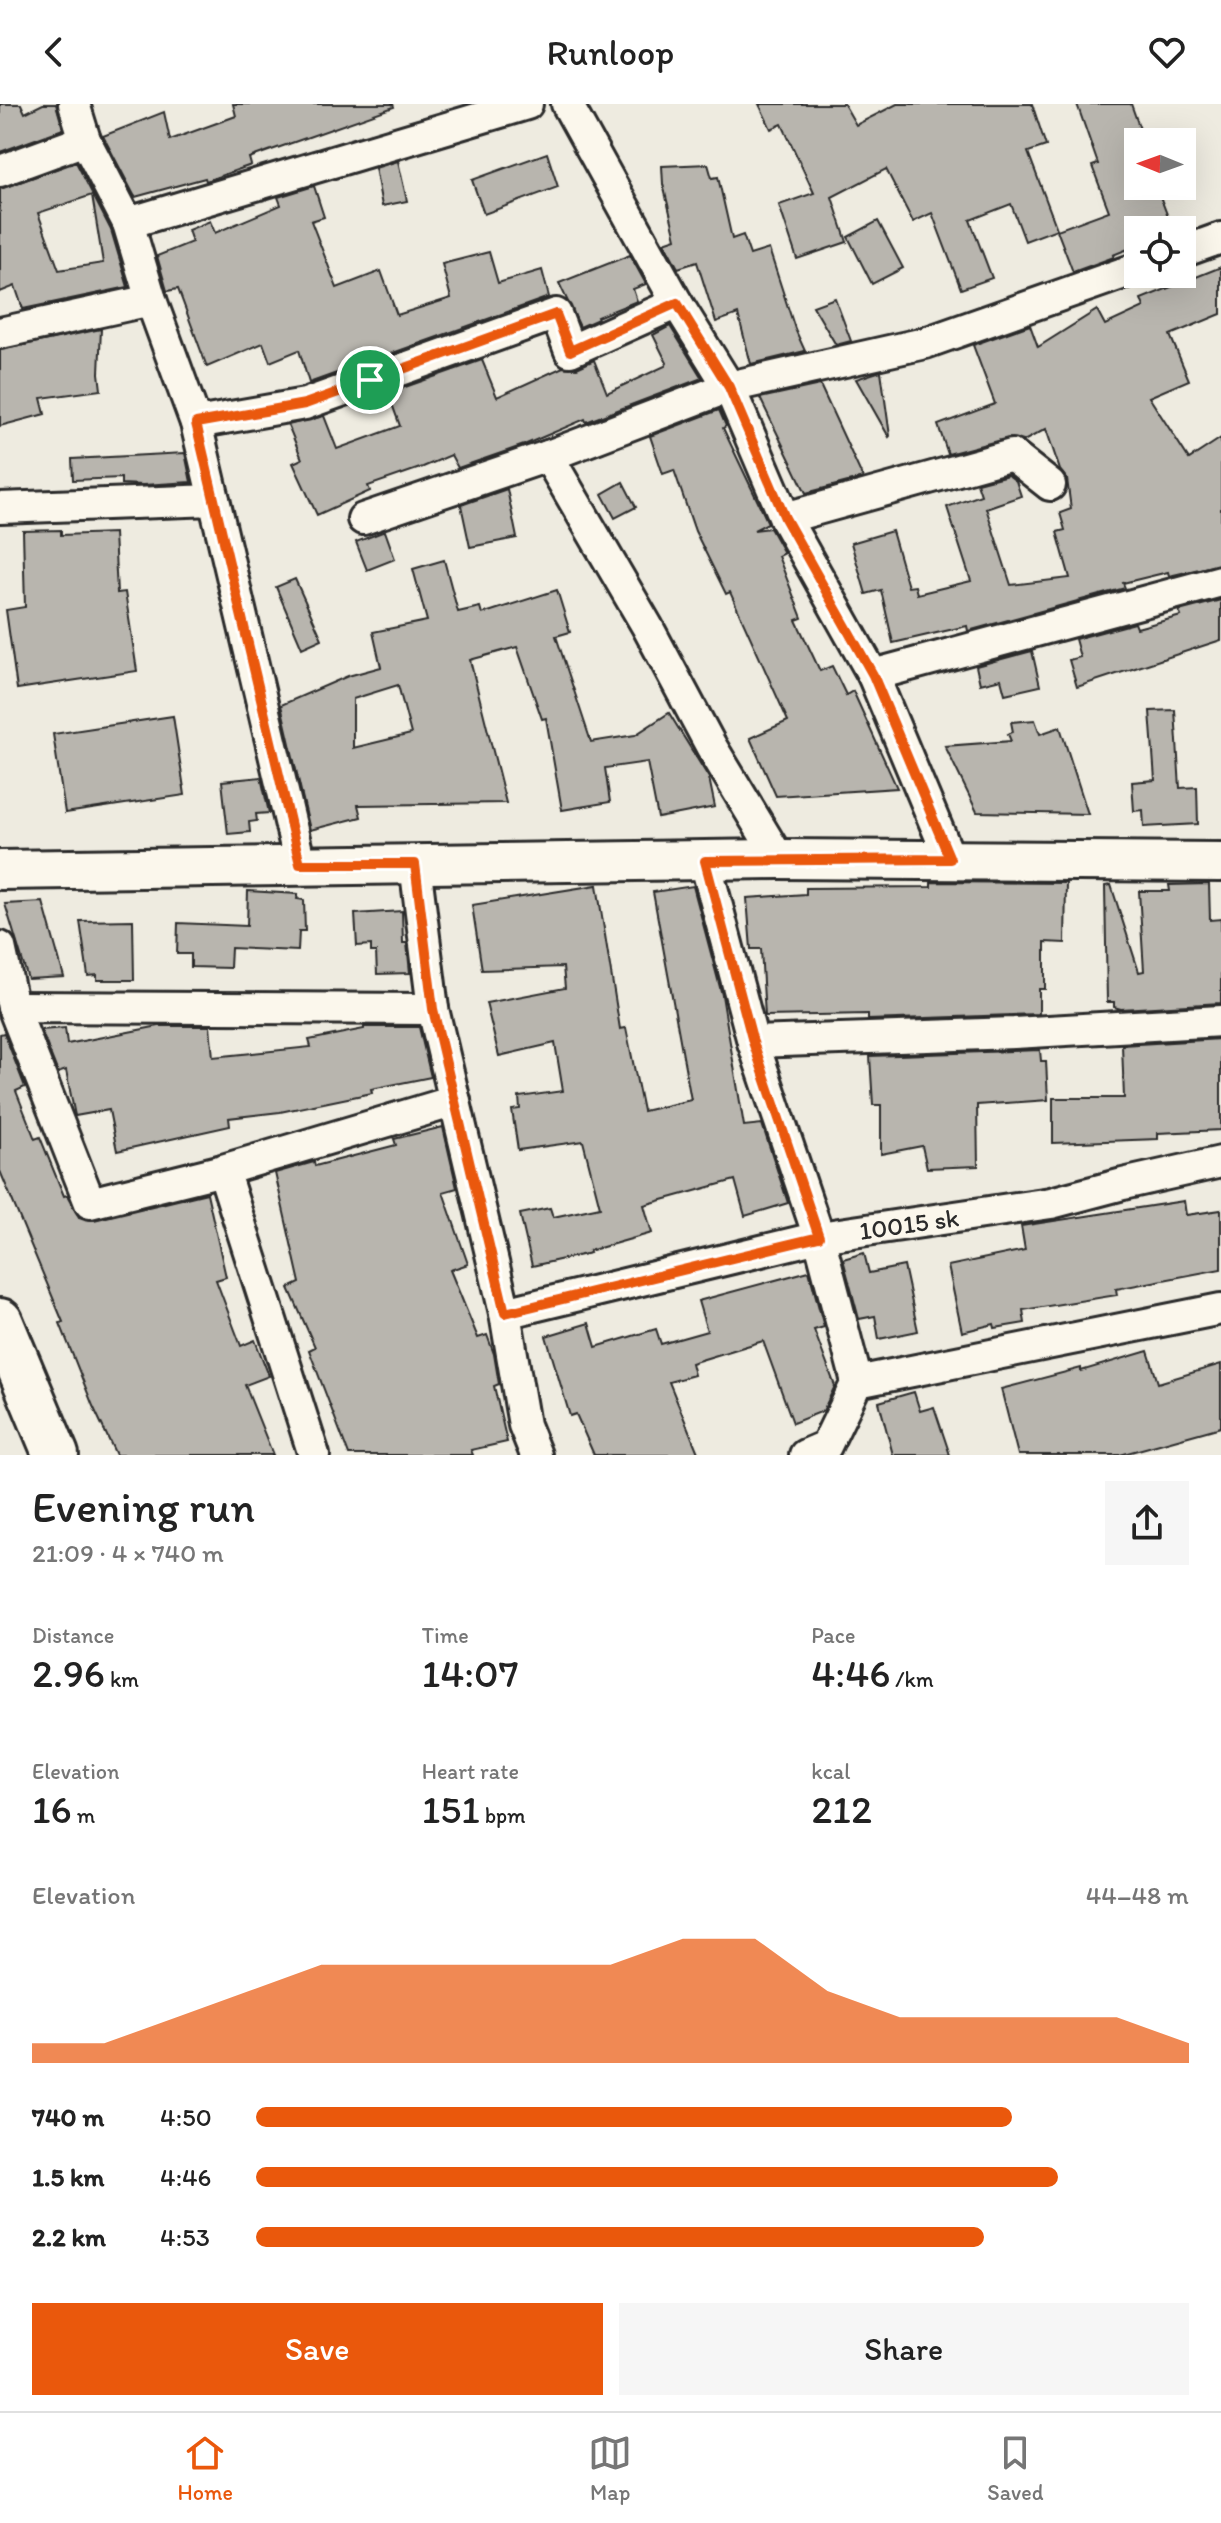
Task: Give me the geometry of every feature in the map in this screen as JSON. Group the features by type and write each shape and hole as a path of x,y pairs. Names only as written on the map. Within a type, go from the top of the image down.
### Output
{"main road":[{"path":"0,1321 56,1455"}],"street":[{"path":"74,104 85,140 128,223 151,300 196,423 300,864"},
{"path":"128,223 527,104"},
{"path":"567,104 677,303 729,387 785,518 873,675 950,859"},
{"path":"0,171 85,140"},
{"path":"1196,247 1221,238"},
{"path":"363,519 548,456 729,387 925,343 1124,273"},
{"path":"0,333 151,300"},
{"path":"196,423 305,404 556,314 570,351 677,303"},
{"path":"785,518 1012,455 1050,485"},
{"path":"548,456 647,626 711,746 779,859"},
{"path":"0,508 214,500"},
{"path":"873,675 1221,581"},
{"path":"0,870 779,859 1221,862"},
{"path":"705,861 753,1042 819,1237 857,1382 826,1446 805,1455"},
{"path":"415,864 433,1009 505,1313 524,1425 536,1455"},
{"path":"0,947 13,1007 90,1203 223,1170 455,1101"},
{"path":"13,1007 433,1009"},
{"path":"753,1042 1014,1033 1221,1021"},
{"name":"10015 sk","path":"505,1313 819,1237 1051,1203 1221,1162"},
{"path":"223,1170 306,1452"},
{"path":"857,1382 1221,1309"}],"building":[{"path":"0,104 21,104 25,113 43,104 56,104 63,129 0,152"},
{"path":"233,104 393,104 394,107 249,158 251,165 206,181 205,178 135,197 103,136 164,112 170,140 236,116"},
{"path":"759,104 844,104 856,125 897,104 1032,104 1046,146 1028,152 1057,229 1025,241 1011,204 970,220 992,278 961,289 932,213 913,222 886,169 832,197 847,242 797,259 779,205 814,193 782,124 771,129"},
{"path":"1077,104 1131,104 1140,128 1124,128 1124,200 1161,200 1168,216 1124,216 1124,251 1073,272 1057,230 1109,211 1092,166 1098,164"},
{"path":"547,153 558,187 484,214 472,180"},
{"path":"398,161 407,201 382,206 375,168"},
{"path":"76,162 111,230 128,287 23,309 15,286 0,292 0,189","holes":["92,195 103,263 59,270 38,213"]},
{"path":"708,164 712,178 718,177 732,239 743,235 750,255 769,249 805,351 751,364 738,314 716,322 697,262 678,268 664,242 676,238 663,184 662,166"},
{"path":"314,186 324,217 311,221 337,288 381,271 397,315 451,298 442,264 489,252 498,283 542,270 549,297 309,383 299,350 270,362 263,343 207,367 178,289 167,291 157,256 192,242 188,230 210,221 215,233 281,205 278,197"},
{"path":"878,221 903,268 872,284 848,237"},
{"path":"630,255 646,284 633,289 637,301 580,327 559,283"},
{"path":"1221,267 1221,314 1170,335 1189,380 1149,397 1189,459 1221,438 1221,564 1123,583 1125,588 968,631 967,626 893,643 881,590 866,594 851,543 892,531 908,587 915,586 917,594 971,581 947,507 981,495 977,483 1008,475 1016,481 1021,496 986,508 1011,585 1070,578 1057,532 1065,530 1060,513 1071,509 1067,479 1060,470 1046,429 1024,441 1008,438 948,454 938,425 995,404 973,345 1030,325 1038,347 1097,310 1105,325 1144,307 1141,299 1168,288 1196,288 1196,277"},
{"path":"835,298 851,341 836,345 813,306"},
{"path":"670,326 702,378 586,422 585,419 524,445 458,468 451,455 368,486 370,491 317,515 293,463 302,459 288,425 324,416 337,449 400,426 388,393 482,360 497,397 563,367 577,368 594,360 607,393 665,366 667,363 653,335"},
{"path":"101,329 101,390 41,398 45,414 0,426 0,350"},
{"path":"881,371 890,436 889,437 856,379"},
{"path":"820,385 863,478 806,493 760,398"},
{"path":"719,410 726,426 723,428 768,523 754,530 770,528 784,553 778,556 802,618 796,620 820,671 832,666 846,695 853,691 897,788 776,796 750,738 788,721 730,592 726,594 695,531 674,470 663,474 650,436"},
{"path":"185,453 191,482 143,485 121,484 121,478 73,480 72,459"},
{"path":"623,482 636,507 615,518 602,494"},
{"path":"507,489 517,538 470,547 461,505"},
{"path":"61,530 61,535 114,533 117,593 125,592 137,671 17,689 6,610 25,607 23,531"},
{"path":"385,531 395,559 367,570 356,542"},
{"path":"444,560 458,612 480,607 482,614 557,590 570,632 556,636 591,742 635,735 669,713 709,778 715,807 658,818 647,762 605,768 610,802 562,810 546,718 542,719 517,647 470,660 506,803 358,805 361,817 310,830 281,705 348,676 381,667 373,632 427,621 413,569","holes":["398,685 411,734 353,748 353,699"]},
{"path":"295,579 322,639 302,648 276,587"},
{"path":"1221,600 1221,640 1077,687 1069,660 1080,657 1075,639 1135,623 1137,628 1181,616 1179,611"},
{"path":"1032,651 1040,686 1005,694 1001,679 980,684 976,666"},
{"path":"1175,710 1180,788 1197,787 1198,824 1144,827 1143,810 1134,811 1132,782 1155,780 1150,711"},
{"path":"173,716 185,795 65,813 53,734"},
{"path":"1035,720 1040,734 1060,727 1088,814 977,812 945,746 1011,741 1008,734 1013,732 1011,722"},
{"path":"261,777 269,813 256,814 257,821 249,822 250,832 228,834 222,781"},
{"path":"931,882 1066,883 1065,943 1045,942 1045,989 1039,989 1039,1014 868,1020 868,1014 765,1016 761,949 751,949 747,898 806,894 806,888 931,887"},
{"path":"1209,884 1210,920 1221,919 1221,1003 1121,1009 1114,1007 1114,1002 1107,1002 1105,886 1111,885 1139,972 1144,971 1139,891 1170,891 1169,885"},
{"path":"597,885 620,1029 626,1028 643,1111 691,1100 653,892 693,886 722,995 744,1126 762,1124 788,1203 745,1216 735,1180 644,1205 652,1233 590,1253 532,1266 520,1214 550,1208 553,1217 600,1207 583,1141 518,1150 512,1110 520,1109 519,1097 563,1091 555,1043 499,1056 486,1003 565,988 563,967 482,970 472,905"},
{"path":"248,891 298,894 297,899 304,900 305,931 299,931 298,951 231,948 230,968 191,967 191,954 177,954 178,923 247,926"},
{"path":"43,902 64,977 28,979 5,904"},
{"path":"402,911 403,943 407,943 410,973 377,974 376,952 371,952 371,945 357,946 355,914"},
{"path":"133,920 134,980 97,980 97,975 88,976 80,921"},
{"path":"159,1026 210,1026 213,1057 311,1047 309,1040 364,1027 419,1027 431,1077 280,1112 229,1118 230,1126 117,1151 109,1110 75,1116 66,1070 58,1073 41,1030 65,1028 67,1044"},
{"path":"4,1033 25,1087 16,1091 35,1139 40,1137 64,1196 67,1195 79,1217 94,1220 207,1193 226,1277 216,1280 241,1346 255,1340 269,1376 245,1385 273,1455 116,1455 93,1406 60,1323 63,1322 0,1171 0,1034"},
{"path":"1221,1039 1221,1130 1158,1133 1158,1139 1053,1143 1053,1098 1124,1098 1122,1045"},
{"path":"1040,1050 1041,1061 1046,1061 1048,1100 977,1105 978,1166 927,1168 922,1146 881,1154 881,1105 873,1105 870,1056"},
{"path":"443,1127 457,1188 443,1192 468,1264 450,1270 478,1338 487,1335 494,1354 499,1384 494,1386 507,1442 471,1450 473,1455 349,1455 309,1350 315,1347 289,1288 300,1283 275,1173 396,1145 394,1139"},
{"path":"1184,1201 1186,1215 1221,1210 1221,1269 1116,1289 1117,1295 1023,1310 1025,1323 995,1328 994,1324 962,1332 948,1266 1025,1250 1021,1226"},
{"path":"864,1253 869,1273 904,1266 918,1331 879,1339 875,1316 859,1319 843,1259"},
{"path":"809,1271 824,1327 814,1330 835,1386 823,1411 793,1423 763,1341 691,1363 694,1375 669,1382 699,1455 594,1455 576,1414 570,1416 546,1336 589,1323 596,1347 656,1329 661,1344 707,1331 698,1301"},
{"path":"1148,1351 1158,1383 1221,1364 1221,1427 1120,1455 1018,1455 1001,1389 1081,1368 1081,1371"},
{"path":"914,1392 920,1411 934,1407 950,1455 893,1455 879,1402"}],"route":[{"path":"677,303 729,387 785,518 873,675 950,859 705,861 753,1042 819,1237 505,1313 433,1009 415,864 300,864 196,423 305,404 370,380 556,314 570,351 677,303"}]}
